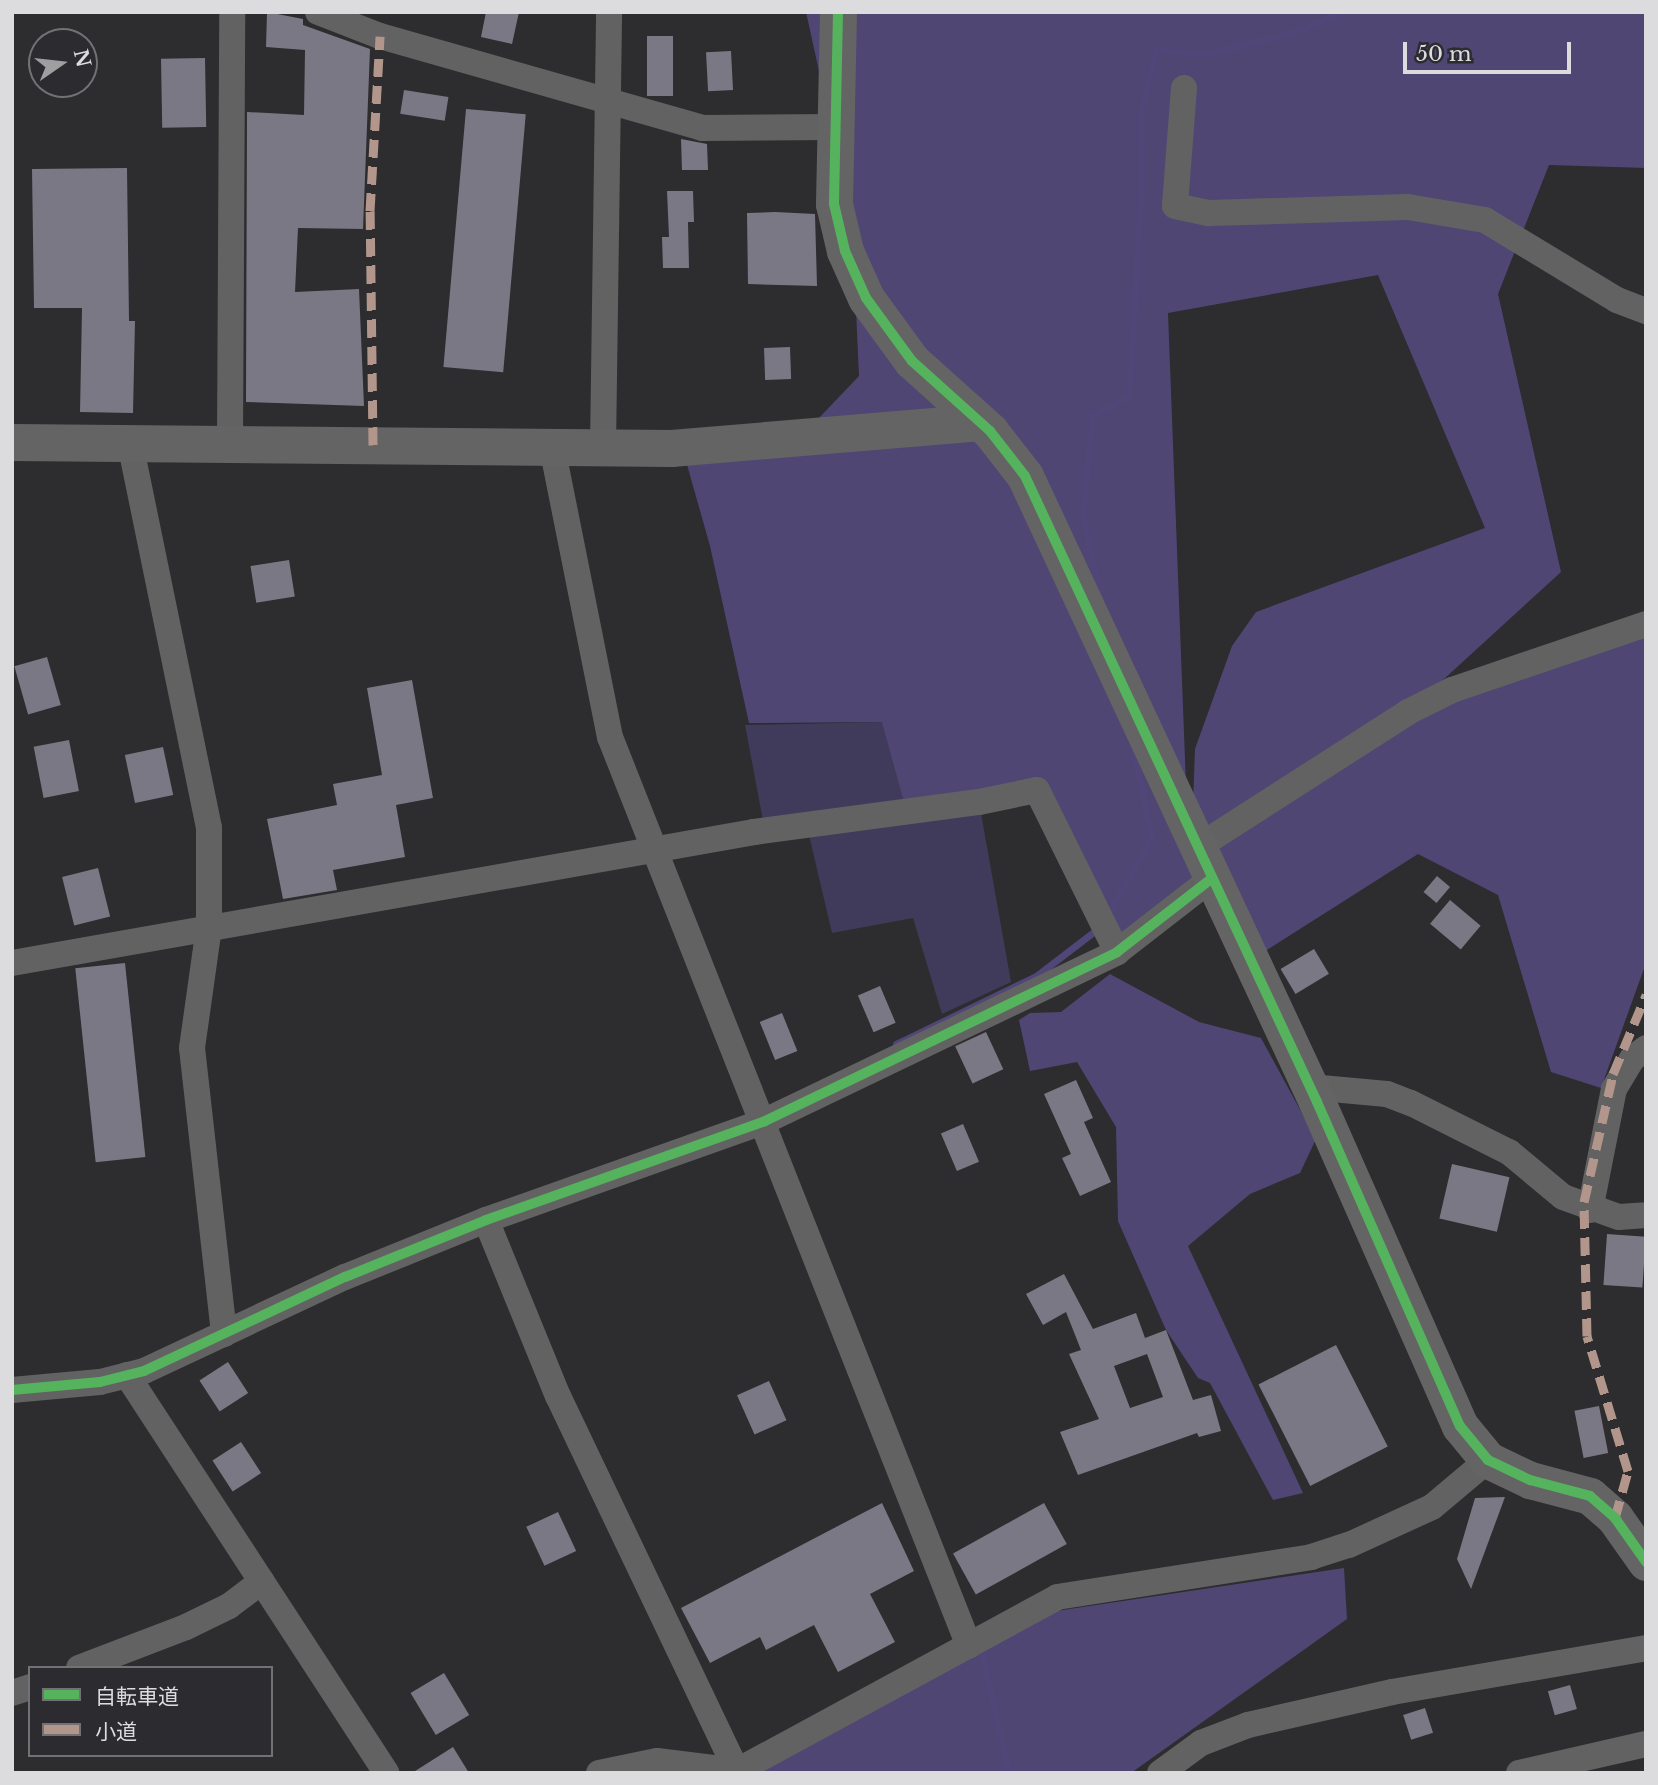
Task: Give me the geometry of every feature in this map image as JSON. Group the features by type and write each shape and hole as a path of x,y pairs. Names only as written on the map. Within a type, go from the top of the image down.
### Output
{"street":[{"path":"230,443 232,12"},
{"path":"318,12 380,36 702,128 834,127"},
{"path":"603,448 608,12"},
{"path":"838,12 834,204 845,251 860,286 912,361 1009,452 1025,476 1310,1087 1460,1426 1488,1460 1530,1480 1590,1496 1615,1518 1646,1562"},
{"path":"1184,88 1175,206 1209,213 1408,207 1485,220 1617,300 1646,311"},
{"path":"12,442 682,447 978,422"},
{"path":"131,443 209,828 209,927 192,1048 193,1080 224,1334"},
{"path":"552,447 610,737 651,850 765,1121 969,1646"},
{"path":"12,1390 127,1375 224,1334 345,1277 486,1220 765,1121 1117,952 1205,863 1408,712 1452,690 1646,624"},
{"path":"12,963 651,850 1037,790 1117,952"},
{"path":"1590,1210 1615,1089 1632,1059 1646,1048"},
{"path":"1310,1087 1387,1094 1411,1103 1509,1152 1563,1197 1590,1210 1619,1217 1646,1215"},
{"path":"486,1220 558,1396 737,1771"},
{"path":"127,1375 386,1773"},
{"path":"599,1773 657,1761 737,1771 1057,1597 1311,1557 1349,1545 1432,1507 1488,1460"},
{"path":"84,1666 229,1606 262,1581"},
{"path":"1160,1773 1201,1743 1248,1725 1381,1695 1646,1648"},
{"path":"1519,1773 1646,1744"}],"shaded area":[{"path":"806,12 1646,12 1646,168 1549,165 1498,294 1561,572 1409,711 1646,633 1646,963 1601,1088 1551,1072 1498,895 1418,854 1259,955 1192,830 1195,749 1232,646 1256,612 1485,528 1378,275 1168,313 1188,838 1202,879 1115,939 1038,784 906,810 882,722 749,723 710,546 682,447 797,441 859,376 852,221"},
{"path":"883,722 906,810 765,831 745,725"},
{"path":"979,802 1011,982 942,1014 913,918 832,933 809,835"},
{"path":"1110,974 1199,1022 1261,1038 1316,1139 1300,1173 1250,1194 1188,1246 1303,1493 1273,1500 1210,1383 1198,1378 1166,1330 1118,1221 1116,1127 1077,1062 1030,1071 1019,1020 1030,1013 1061,1012"},
{"path":"1344,1568 1347,1619 1131,1773 748,1773 1056,1611"}],"building":[{"path":"267,12 303,19 303,25 370,49 363,229 298,228 295,292 359,289 364,406 246,402 247,112 304,115 305,50 266,47"},
{"path":"486,12 519,12 512,44 481,37"},
{"path":"647,36 673,36 673,96 647,96"},
{"path":"731,51 733,90 708,91 706,52"},
{"path":"205,58 206,127 162,128 161,59"},
{"path":"404,90 448,97 445,121 400,114"},
{"path":"466,109 526,114 503,372 443,367"},
{"path":"681,139 707,144 708,170 682,170"},
{"path":"127,168 129,321 135,321 133,413 80,412 82,308 34,308 32,169"},
{"path":"667,191 693,191 694,222 688,222 689,268 663,268 662,237 669,237"},
{"path":"747,213 815,214 817,286 748,284"},
{"path":"790,347 791,379 765,380 764,348"},
{"path":"289,560 295,597 256,603 250,566"},
{"path":"47,657 61,705 28,714 14,666"},
{"path":"412,680 433,798 396,805 405,857 333,870 337,890 283,899 267,819 337,805 333,784 382,775 367,688"},
{"path":"69,740 79,791 44,798 34,747"},
{"path":"163,747 173,795 135,803 125,755"},
{"path":"98,868 110,917 74,925 62,877"},
{"path":"1437,876 1450,887 1437,903 1424,892"},
{"path":"1450,900 1481,926 1461,949 1430,924"},
{"path":"1314,949 1329,974 1296,994 1281,969"},
{"path":"125,963 145,1157 96,1162 75,968"},
{"path":"880,986 896,1023 874,1032 858,995"},
{"path":"782,1013 797,1051 775,1060 760,1022"},
{"path":"986,1032 1003,1069 973,1084 955,1046"},
{"path":"1076,1080 1093,1118 1084,1122 1111,1182 1080,1196 1062,1158 1071,1154 1044,1094"},
{"path":"963,1124 979,1162 957,1171 941,1133"},
{"path":"1452,1164 1509,1177 1497,1232 1439,1219"},
{"path":"1607,1234 1646,1237 1642,1288 1603,1285"},
{"path":"1064,1274 1093,1329 1136,1313 1145,1338 1166,1330 1193,1400 1211,1395 1221,1431 1199,1437 1197,1433 1078,1475 1060,1432 1099,1419 1069,1354 1081,1350 1066,1312 1043,1325 1026,1294","holes":["1147,1354 1163,1397 1130,1408 1114,1366"]},
{"path":"1336,1345 1388,1447 1310,1486 1258,1384"},
{"path":"228,1362 248,1393 220,1412 199,1381"},
{"path":"769,1381 786,1420 755,1435 737,1395"},
{"path":"1599,1406 1608,1453 1584,1458 1574,1411"},
{"path":"241,1442 261,1473 233,1492 212,1461"},
{"path":"1505,1497 1471,1589 1457,1559 1475,1498"},
{"path":"882,1503 914,1571 870,1594 895,1642 838,1672 814,1625 766,1650 760,1637 710,1663 681,1608"},
{"path":"1044,1503 1067,1544 976,1595 953,1553"},
{"path":"558,1512 576,1551 544,1566 526,1527"},
{"path":"444,1673 469,1715 436,1735 411,1693"},
{"path":"1570,1685 1577,1709 1555,1715 1548,1691"},
{"path":"1425,1708 1433,1733 1411,1740 1403,1715"},
{"path":"453,1747 469,1773 412,1773"}],"waterway":[{"path":"1100,599 1083,517 1092,415 1129,396 1141,187 1140,116 1156,50 1206,54 1298,31 1340,12"},
{"path":"1106,917 1152,838 1132,744"},
{"path":"896,1044 1036,976 1100,927"},
{"path":"980,1646 1009,1773"}],"marked path":[{"path":"373,445 370,211 380,36"},
{"path":"1615,1518 1628,1471 1587,1336 1584,1202 1613,1074 1646,995"}],"cycle path":[{"path":"838,12 834,204 845,251 866,298 912,361 990,431 1025,476 1317,1102 1460,1426 1488,1460 1530,1480 1590,1496 1615,1518 1646,1562"},
{"path":"12,1390 100,1382 144,1371 345,1277 486,1220 765,1121 1117,952 1211,879"}]}
